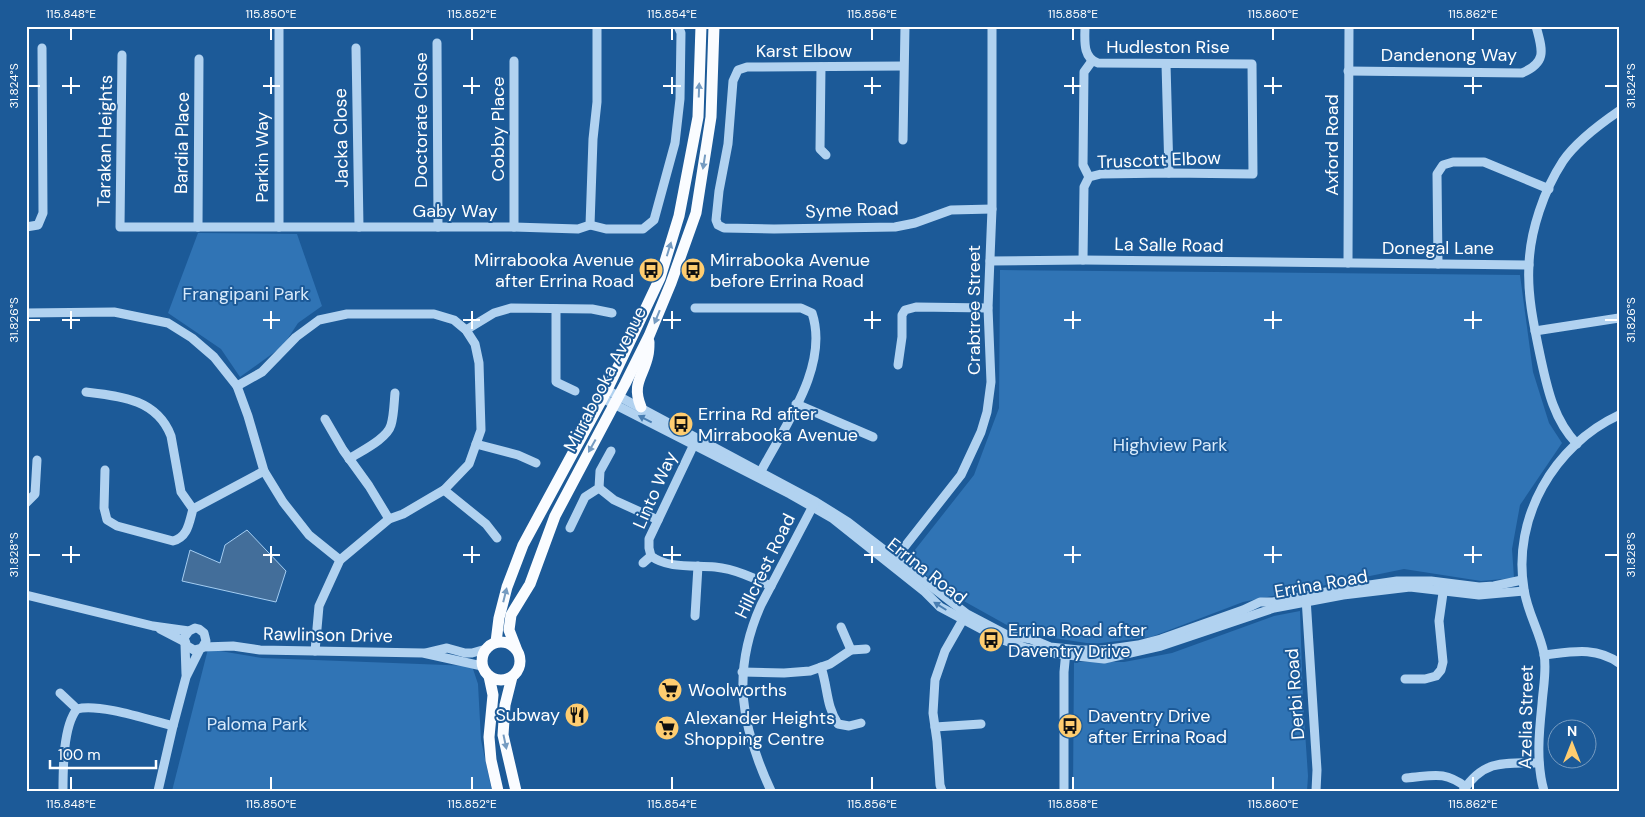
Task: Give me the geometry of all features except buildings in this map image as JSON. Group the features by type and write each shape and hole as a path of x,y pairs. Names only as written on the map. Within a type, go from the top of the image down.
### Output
{"main road":[{"name":"Mirrabooka Avenue","path":"516,791 503,735 505,705 512,677 519,670 521,664 519,653 509,630 512,615 530,584 555,516 649,336 671,283 696,213 711,117 714,26"},
{"name":"Mirrabooka Avenue","path":"496,642 499,618 507,587 523,545 605,394 660,278 679,216 698,117 700,30"},
{"path":"641,407 638,398 638,382 648,355 649,336"},
{"path":"498,791 491,760 489,737 492,695 489,676 482,666 483,654 486,649 496,642 506,642 516,648"},
{"path":"489,676 500,680 512,677"}],"street":[{"name":"Parkin Way","path":"279,26 279,227"},
{"path":"590,225 593,138 597,102 597,26"},
{"name":"Gaby Way","path":"120,227 514,227 578,229 590,225 606,229 643,229 654,220 676,134 680,100 681,33 678,26"},
{"path":"903,140 905,26"},
{"name":"Crabtree Street","path":"893,562 961,474 981,432 987,412 990,382 988,308 992,209 992,26"},
{"name":"Hudleston Rise","path":"1085,26 1085,48 1092,61 1098,63 1252,64 1253,174"},
{"name":"Axford Road","path":"1348,264 1349,26"},
{"name":"Dandenong Way","path":"1348,71 1522,73 1534,68 1541,57 1536,26"},
{"name":"Doctorate Close","path":"437,43 438,227"},
{"path":"26,228 38,225 43,213 42,48"},
{"name":"Jacka Close","path":"356,48 359,227"},
{"name":"Tarakan Heights","path":"120,227 122,55"},
{"name":"Bardia Place","path":"198,227 200,59"},
{"name":"Cobby Place","path":"514,60 514,227"},
{"path":"1089,177 1083,165 1084,72 1092,61"},
{"path":"1166,64 1169,173"},
{"name":"Karst Elbow","path":"716,220 719,191 728,144 733,81 738,70 747,67 903,66"},
{"path":"821,67 820,149 826,155"},
{"path":"1577,444 1565,431 1548,392 1535,331 1529,265 1533,235 1542,204 1563,161 1594,128 1619,111"},
{"path":"1438,264 1437,174 1443,165 1453,162 1484,162 1549,189"},
{"name":"Truscott Elbow","path":"1083,260 1084,187 1089,177 1101,174 1253,174"},
{"name":"Syme Road","path":"716,220 718,225 724,228 774,230 895,228 951,210 992,209"},
{"name":"La Salle Road","path":"990,261 1083,260 1348,264"},
{"name":"Donegal Lane","path":"1348,264 1529,265"},
{"path":"898,365 902,337 902,315 905,310 916,307 988,308"},
{"path":"466,330 494,313 511,308 592,309 612,313"},
{"path":"696,308 800,308 812,313 816,326 815,358 796,404 759,475"},
{"path":"556,309 556,382 575,391"},
{"path":"26,313 114,312 168,323 192,338 214,357 237,386 264,471 283,502 309,535 340,560"},
{"path":"237,386 262,372 305,330 319,320 330,317 347,314 434,314 454,320 466,330 475,344 479,363 480,430 469,464 444,490 403,514 389,519 340,560 319,606 316,651"},
{"path":"1535,331 1619,318"},
{"path":"86,392 127,398 144,404 158,414 171,436 181,492 193,509"},
{"path":"349,459 382,437 389,430 393,418 395,393"},
{"name":"Errina Road","path":"605,394 848,522 893,562 965,617 1000,639 1026,648 1049,653 1066,652 1104,659 1139,652 1306,598 1397,581 1431,581 1444,587 1478,595 1524,590"},
{"name":"Errina Road","path":"617,400 641,407 696,441"},
{"path":"796,404 873,437"},
{"name":"Azelia Street","path":"1544,791 1539,763 1544,655 1527,604 1522,580 1521,548 1531,510 1538,494 1553,471 1577,444 1607,420 1619,415"},
{"path":"325,419 389,519"},
{"name":"Linto Way","path":"696,441 649,539 651,556 663,563 727,569 771,586"},
{"path":"476,444 518,454 536,463"},
{"path":"599,488 600,471 610,451"},
{"path":"26,503 35,494 37,460"},
{"path":"105,470 104,516 107,520 117,526 172,542 185,534 193,509 264,471"},
{"path":"599,488 614,500 658,520"},
{"path":"570,528 585,497 599,488"},
{"path":"444,490 486,524 498,538"},
{"name":"Hillcrest Road","path":"771,791 755,751 744,711 742,672 753,622 814,505"},
{"name":"Linto Way","path":"643,563 651,556"},
{"path":"695,616 698,566"},
{"name":"Errina Road","path":"1444,587 1480,587 1522,580"},
{"path":"1405,679 1425,679 1436,676 1441,670 1443,662 1439,621 1444,587"},
{"name":"Rawlinson Drive","path":"26,595 153,626 189,630 195,628 205,635 233,646"},
{"name":"Derbi Road","path":"1306,598 1317,770 1316,791"},
{"path":"942,791 933,693 936,674 945,651 965,617"},
{"name":"Rawlinson Drive","path":"153,626 185,643 192,650 233,646 260,650 423,653 482,666"},
{"path":"842,627 851,650"},
{"path":"186,677 185,636 189,630"},
{"path":"158,791 172,726 186,677 206,641 205,635"},
{"name":"Rawlinson Drive","path":"423,653 447,648 469,654 486,649"},
{"path":"742,672 784,673 810,671 830,664 851,650 866,649"},
{"path":"1544,655 1591,651 1609,656 1619,663"},
{"path":"1064,791 1064,672 1066,652"},
{"path":"821,668 825,680 830,713 838,724 849,726 861,723"},
{"path":"60,693 77,709"},
{"path":"63,791 66,741 72,716 77,709 101,709 172,726"},
{"path":"935,727 981,724"},
{"path":"1406,778 1441,775 1453,778 1465,789 1478,772 1499,764 1539,763"}],"green space":[{"name":"Frangipani Park","path":"198,233 297,234 322,306 298,323 283,346 240,377 221,349 168,313"},
{"name":"Highview Park","path":"1000,270 1520,275 1533,372 1549,423 1562,443 1520,505 1512,549 1514,578 1481,581 1404,569 1243,602 1151,637 1093,644 1021,633 944,590 907,560 974,475 999,408"},
{"path":"1300,611 1308,776 1307,791 1073,791 1074,662 1124,662 1172,653 1274,616"},
{"name":"Paloma Park","path":"208,649 262,658 472,666 478,684 481,740 492,791 172,791"}],"shaded area":[{"path":"247,530 286,571 276,602 182,581 190,550 220,563 225,545"}],"place":[{"name":"Mirrabooka Avenue after Errina Road","path":"651,270"},
{"name":"Mirrabooka Avenue before Errina Road","path":"693,270"},
{"name":"Errina Rd after Mirrabooka Avenue","path":"681,424"},
{"name":"Errina Road after Daventry Drive","path":"991,640"},
{"name":"Woolworths","path":"670,690"},
{"name":"Subway","path":"577,715"},
{"name":"Daventry Drive after Errina Road","path":"1070,726"},
{"name":"Alexander Heights Shopping Centre","path":"667,728"}]}
